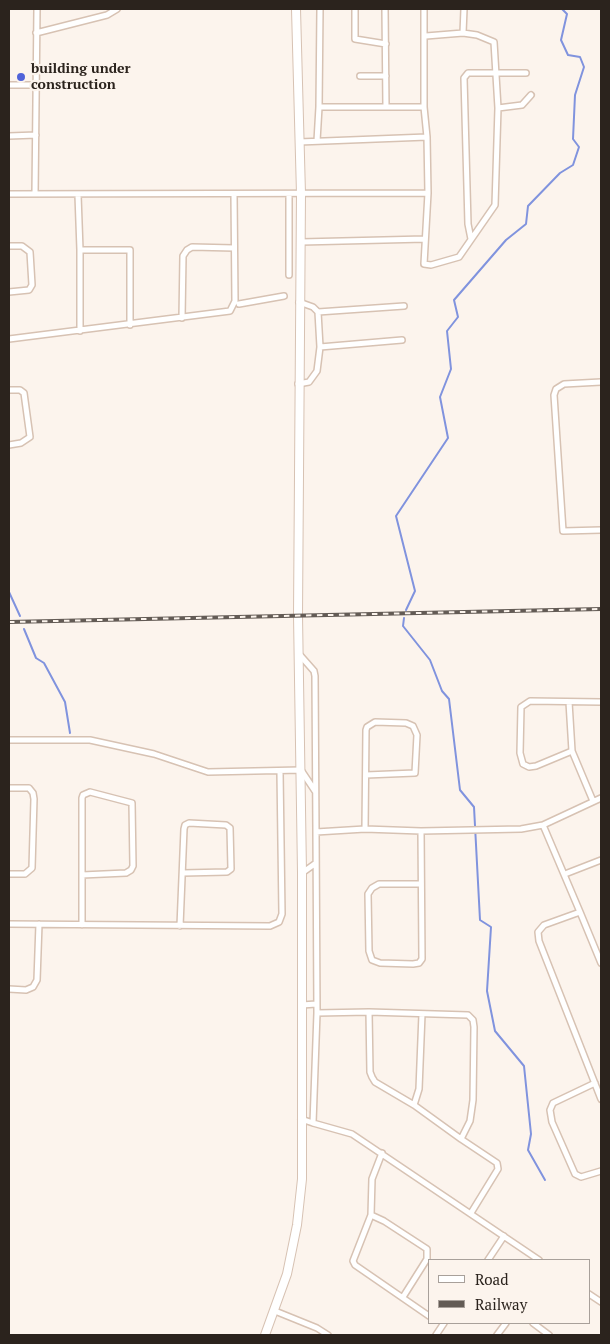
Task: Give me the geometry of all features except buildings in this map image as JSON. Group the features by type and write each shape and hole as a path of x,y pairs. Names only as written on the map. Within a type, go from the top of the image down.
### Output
{"street":[{"path":"36,194 35,85 37,9"},
{"path":"36,33 107,15 116,9"},
{"path":"265,1335 287,1274 297,1225 302,1179 302,873 298,384 301,194 296,9"},
{"path":"317,141 320,9"},
{"path":"355,9 355,39 386,44"},
{"path":"386,9 386,107"},
{"path":"424,9 426,36 424,107 427,137 428,193 424,264 430,265 459,257 495,205 498,108 494,42 478,35 463,33 426,36"},
{"path":"463,33 464,9"},
{"path":"472,238 468,224 464,78 468,73 497,71 526,73"},
{"path":"360,76 386,76"},
{"path":"9,85 35,85"},
{"path":"498,108 519,106 531,96"},
{"path":"319,107 424,107"},
{"path":"9,136 36,136"},
{"path":"299,142 427,137"},
{"path":"9,194 428,193"},
{"path":"9,340 226,312 233,308 234,194"},
{"path":"289,194 289,276"},
{"path":"78,195 80,331"},
{"path":"301,242 425,239"},
{"path":"9,246 22,246 30,252 32,285 29,290 9,292"},
{"path":"182,318 183,256 187,250 192,247 234,248"},
{"path":"80,250 130,250 130,325"},
{"path":"239,304 284,296"},
{"path":"298,302 313,307 318,312 320,347 317,371 309,382 298,384"},
{"path":"318,312 404,306"},
{"path":"320,347 402,340"},
{"path":"601,382 564,384 556,389 554,395 563,531 601,530"},
{"path":"9,390 20,390 24,393 30,437 21,444 9,445"},
{"path":"299,653 314,671 315,676 316,1013 314,1123"},
{"path":"572,751 528,767 523,764 520,753 522,704 530,701 601,702"},
{"path":"569,702 572,751 593,801"},
{"path":"365,829 366,730 369,724 406,723 413,726 417,735 415,773 366,775"},
{"path":"9,740 90,740 154,754 208,772 280,772 301,770"},
{"path":"301,770 315,791"},
{"path":"9,924 270,926 281,918 280,772"},
{"path":"9,788 29,788 33,793 34,799 32,870 26,874 9,874"},
{"path":"82,875 126,873 131,870 132,803 90,792 83,795 82,875 82,925"},
{"path":"316,832 365,829 421,831 521,829 543,825 601,798"},
{"path":"180,926 185,825 198,823 226,825 230,828 231,869 228,872 183,873"},
{"path":"543,825 601,963"},
{"path":"420,884 379,884 372,888 368,894 369,951 372,960 380,963 413,964 419,963 422,959 421,831"},
{"path":"565,874 601,860"},
{"path":"302,873 316,863"},
{"path":"580,912 544,925 538,932 538,941 601,1099"},
{"path":"9,989 26,990 33,987 37,980 39,924"},
{"path":"302,1005 316,1004"},
{"path":"316,1013 369,1012 468,1015 472,1020 473,1100 470,1121 461,1139"},
{"path":"369,1012 370,1072 376,1082 414,1105 497,1163 498,1169 471,1213"},
{"path":"414,1105 419,1089 422,1014"},
{"path":"595,1083 553,1103 550,1110 552,1122 575,1174 581,1177 601,1170"},
{"path":"302,1119 352,1134 538,1259"},
{"path":"382,1153 372,1179 371,1215 353,1261 355,1266 428,1315"},
{"path":"371,1215 384,1221 427,1249 427,1259 403,1297"},
{"path":"489,1259 504,1236"},
{"path":"590,1295 601,1302"},
{"path":"275,1311 317,1328 328,1335"},
{"path":"436,1335 441,1324"},
{"path":"497,1335 505,1324"},
{"path":"534,1324 549,1335"}],"waterway":[{"path":"406,610 415,591 396,516 448,438 440,397 451,369 447,331 458,317 454,300 506,240 526,224 528,206 560,173 573,165 579,147 573,139 575,95 584,67 580,57 568,55 561,40 567,14 562,9"},
{"path":"9,592 20,616"},
{"path":"404,618 403,626 430,660 442,691 449,699 460,790 474,807 480,920 491,927 487,991 495,1031 524,1066 531,1134 528,1150 545,1180"},
{"path":"24,629 36,658 44,663 65,702 70,733"}],"railway":[{"path":"9,622 601,609"}],"place":[{"name":"building under construction","path":"21,77"}]}
